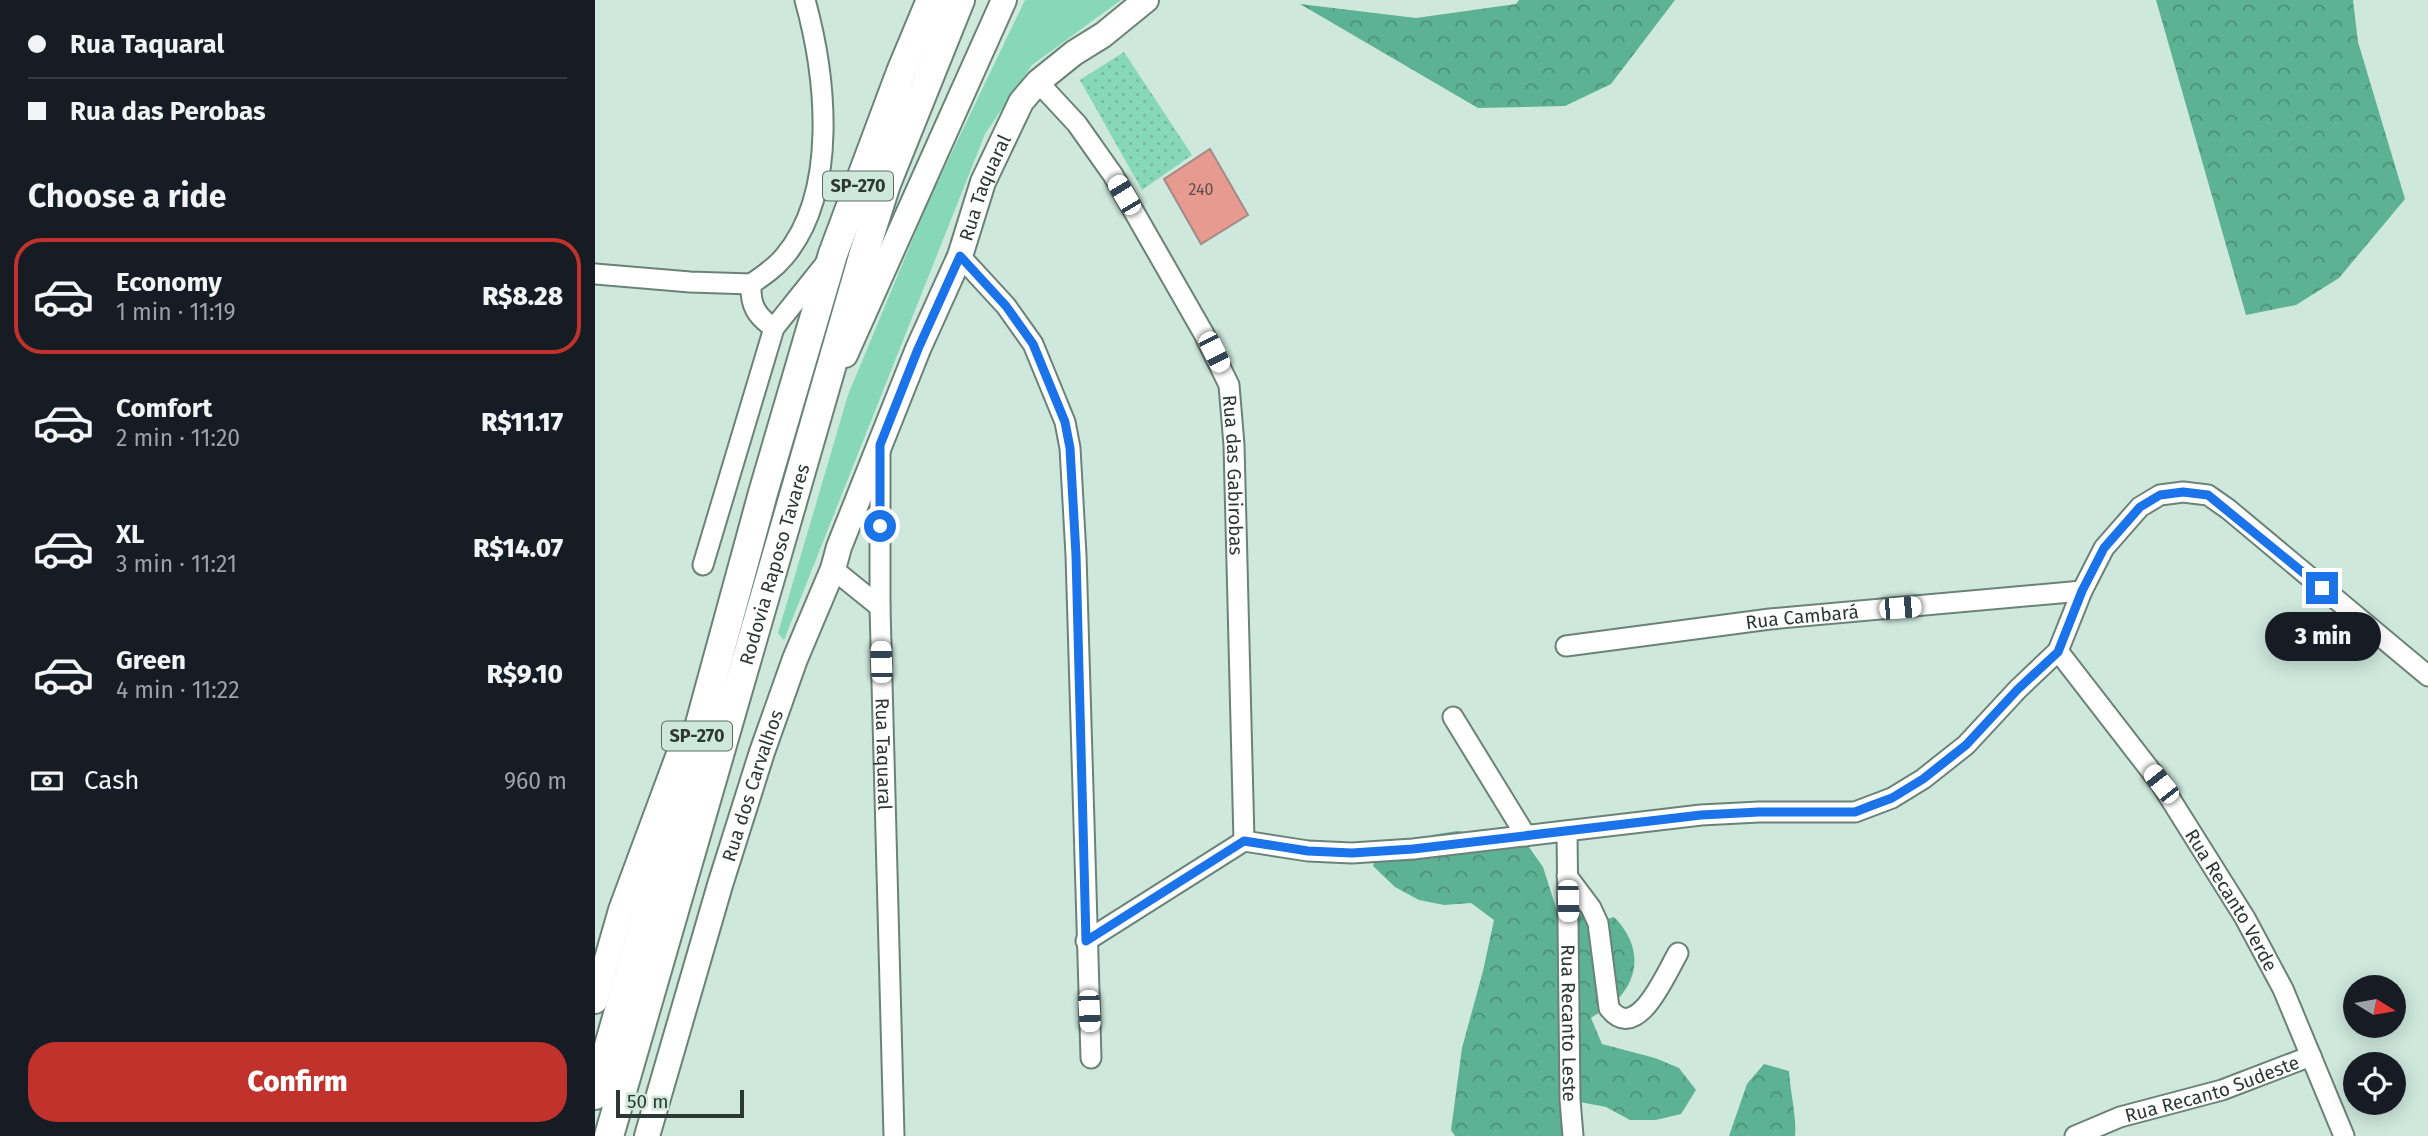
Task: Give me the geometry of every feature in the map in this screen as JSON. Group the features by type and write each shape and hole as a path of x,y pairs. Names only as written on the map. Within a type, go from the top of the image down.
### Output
{"highway":[{"name":"Rodovia Raposo Tavares","path":"595,1095 833,254 931,0"},
{"name":"Rodovia Raposo Tavares","path":"609,1136 837,340 886,184 960,0"}],"main road":[{"path":"805,453 866,305 1004,0"},
{"name":"Rua Taquaral","path":"880,445 918,349 960,256 983,182 1021,102 1038,82 1146,0"},
{"name":"Rua dos Carvalhos","path":"647,1136 762,752 795,659 880,445"},
{"path":"595,1001 621,910 717,660"},
{"path":"595,928 621,910"}],"street":[{"path":"595,274 751,284 784,258 798,238 810,212 823,141 822,91 815,36 805,0"},
{"name":"Rua das Gabirobas","path":"1038,82 1077,124 1113,175 1204,334 1229,386 1234,445 1244,841"},
{"path":"703,565 774,328 833,254"},
{"path":"960,256 1006,306 1033,344 1065,422 1070,448 1076,555 1091,1058"},
{"path":"751,284 750,299 754,309 760,319 774,328"},
{"name":"Rua Taquaral","path":"880,445 880,607 894,1136"},
{"path":"1086,941 1244,841 1308,851 1352,853 1413,849 1701,815 1855,812 1892,798 1923,779 1966,745 2018,689 2058,652 2082,591 2104,548 2140,507 2160,495 2183,492 2208,495 2428,676"},
{"path":"833,569 880,607"},
{"name":"Rua Cambará","path":"1566,646 1770,619 2082,591"},
{"name":"Rua Recanto Verde","path":"2058,652 2161,784 2231,895 2283,989 2344,1136"},
{"path":"1453,717 1526,836"},
{"name":"Rua Recanto Leste","path":"1567,831 1570,1100 1573,1136"},
{"path":"1567,876 1591,908 1598,923 1609,1008 1613,1014 1623,1020 1634,1018 1645,1009 1678,953"},
{"name":"Rua Recanto Sudeste","path":"2075,1136 2120,1117 2222,1090 2311,1056"}],"green space":[{"path":"1025,0 1121,0 1032,65 985,134 784,640 778,633 848,395 929,200"},
{"path":"1519,0 1675,0 1611,84 1565,106 1478,108 1300,4 1416,18 1516,4"},
{"path":"2156,0 2353,0 2358,42 2405,199 2339,278 2296,305 2246,315"},
{"path":"1124,52 1192,155 1142,190 1080,80"},
{"path":"1457,831 1524,840 1543,867 1557,911 1575,912 1597,922 1614,917 1622,927 1633,947 1634,968 1631,979 1615,1002 1591,1018 1602,1044 1655,1058 1679,1068 1696,1090 1681,1114 1656,1120 1630,1120 1606,1107 1580,1102 1564,1123 1567,1136 1455,1136 1451,1130 1462,1048 1494,920 1471,903 1444,905 1419,900 1395,887 1373,866 1375,861 1433,839 1432,835"},
{"path":"1764,1064 1789,1071 1795,1136 1729,1136 1747,1084"}],"building":[{"path":"1210,149 1248,215 1201,244 1164,179"}],"route":[{"path":"880,526 880,445 918,349 960,256 1006,306 1033,344 1065,422 1070,448 1076,555 1086,941 1244,841 1308,851 1352,853 1413,849 1701,815 1855,812 1892,798 1923,779 1966,745 2018,689 2058,652 2082,591 2104,548 2121,525 2140,507 2160,495 2183,492 2208,495 2322,588"}]}
